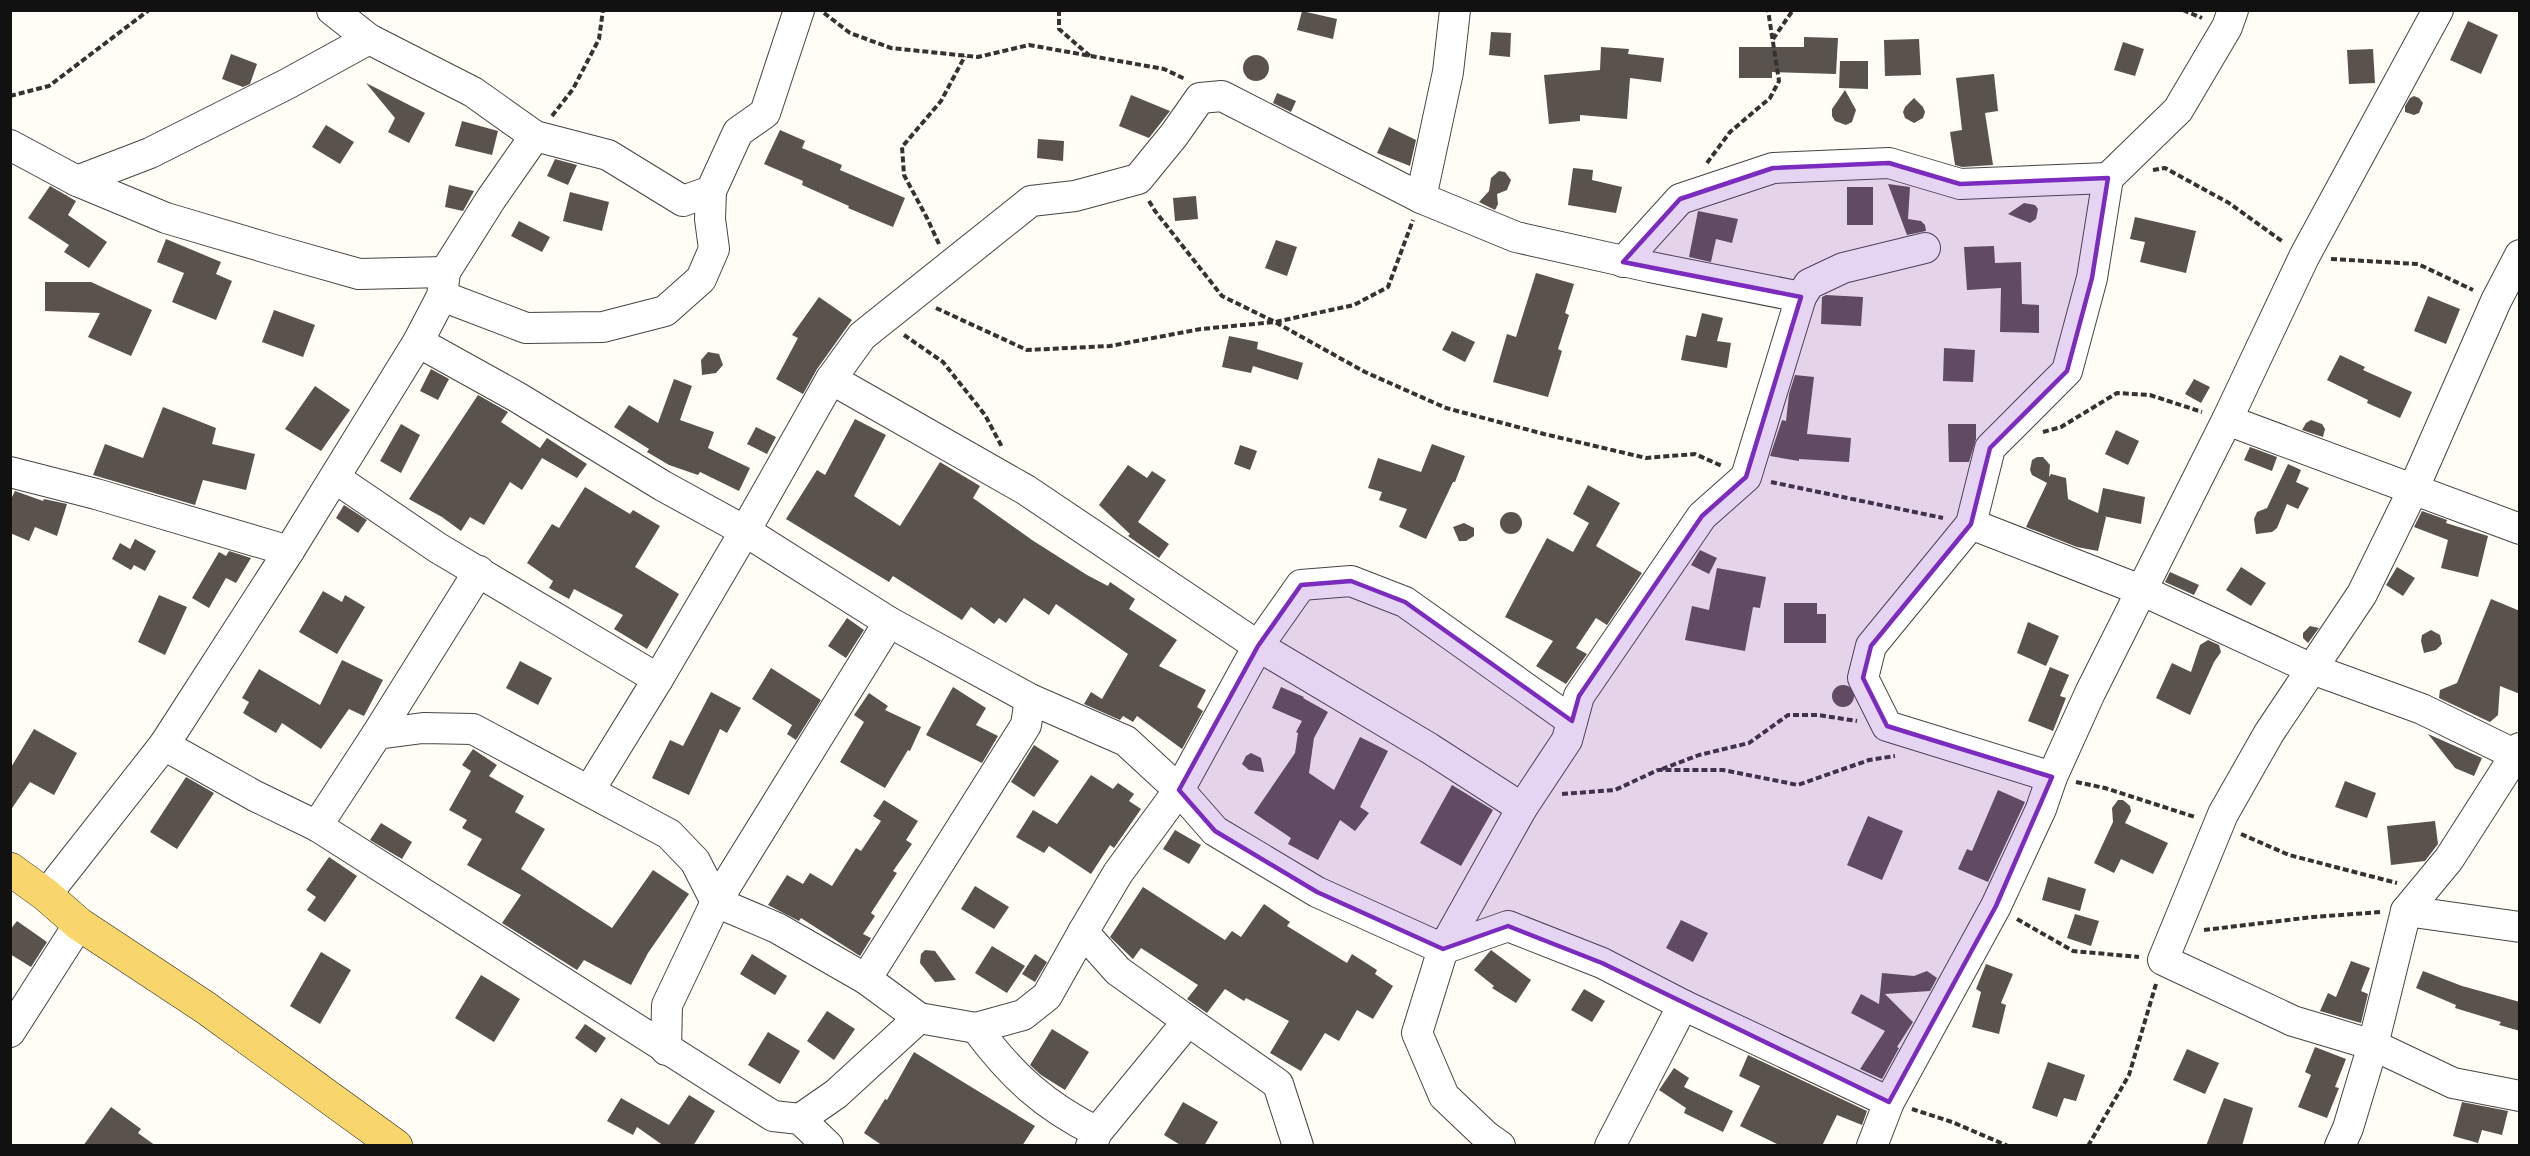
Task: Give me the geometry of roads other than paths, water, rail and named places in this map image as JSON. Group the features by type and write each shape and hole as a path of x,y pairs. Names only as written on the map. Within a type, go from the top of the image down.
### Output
{"main road":[{"path":"10,869 46,895 79,924 206,1008 396,1146"}],"street":[{"path":"332,10 369,39 474,92 535,136 608,155 682,201 711,191"},
{"path":"10,145 78,181 166,218 359,274 443,284 526,328 603,327 665,311 701,279 714,249 710,219 711,191 738,132 765,113 799,10"},
{"path":"1421,198 1448,72 1455,10"},
{"path":"2052,777 1887,726 1863,678 1870,646 1971,524 1990,448 2067,371 2092,278 2108,178 2178,110 2227,27 2233,10"},
{"path":"1872,1146 1889,1102 1996,906 2041,809 2052,777 2090,693 2227,420 2304,257 2438,10"},
{"path":"78,181 150,153 287,84 369,39"},
{"path":"589,791 745,531 831,379 862,336 1031,201 1075,196 1138,179 1174,135 1200,98 1222,96 1421,198 1516,237 1801,297"},
{"path":"46,895 164,745 290,551 418,342 443,284 491,199 535,136"},
{"path":"1623,261 1680,200 1773,168 1889,163 1960,184 2108,178"},
{"path":"1500,1146 1486,1136 1444,1096 1417,1033 1443,950 1522,808 1567,740 1578,696 1702,516 1746,477 1801,297 1809,284 1843,268 1925,248"},
{"path":"2520,255 2508,302 2362,594 2269,734 2223,814 2163,960 2293,1021 2373,1045 2454,1083 2520,1096"},
{"path":"418,342 517,397 663,486 745,531 889,622 1030,699 1126,741 1179,790 1215,831 1317,892 1443,950 1508,926 1602,963 1683,1005 1889,1102"},
{"path":"831,379 1026,490 1258,646 1429,748 1522,808"},
{"path":"2227,420 2520,529"},
{"path":"10,472 96,494 290,551"},
{"path":"335,478 438,548 658,679"},
{"path":"1971,524 2143,591 2312,669 2422,709 2518,754 2449,859 2406,911 2373,1045 2348,1128 2340,1146"},
{"path":"317,826 479,571"},
{"path":"377,734 423,728 474,729 669,834 695,861 716,902 777,928 866,979 920,1018 976,1028 1023,1015 1047,996 1118,873 1179,790 1258,646 1301,585 1351,581 1405,602 1572,721"},
{"path":"666,1050 667,1005 716,902 889,622"},
{"path":"866,979 1026,725 1030,699"},
{"path":"164,745 255,796 317,826 773,1116 800,1119 828,1146"},
{"path":"2406,911 2520,927"},
{"path":"10,1032 79,924"},
{"path":"1083,932 1118,971 1278,1084 1298,1146"},
{"path":"1610,1146 1683,1005"},
{"path":"800,1119 836,1094 920,1018"},
{"path":"976,1028 1003,1064 1094,1139 1188,1021"}]}
